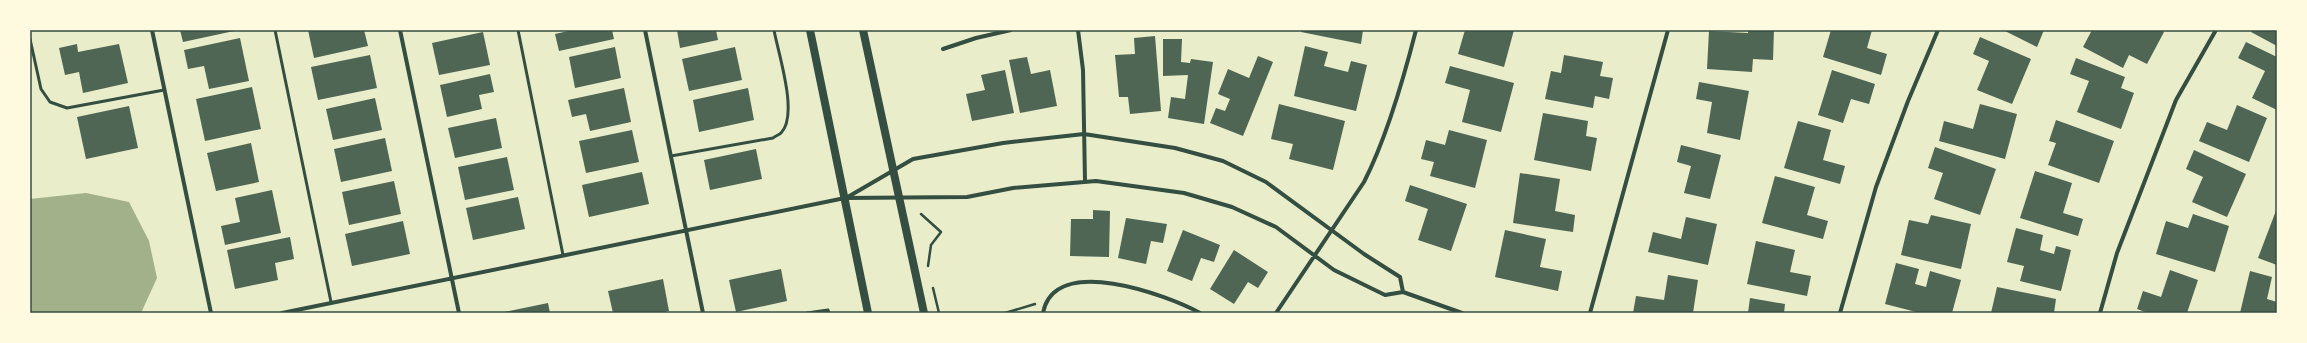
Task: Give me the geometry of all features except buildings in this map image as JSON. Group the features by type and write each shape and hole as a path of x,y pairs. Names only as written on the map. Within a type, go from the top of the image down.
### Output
{"main road":[{"path":"810,30 868,313"},
{"path":"864,30 898,198 924,313"}],"street":[{"path":"152,30 211,313"},
{"path":"400,30 450,277 459,313"},
{"path":"645,30 703,313"},
{"path":"943,49 976,38 1011,30"},
{"path":"1078,30 1083,70 1085,181"},
{"path":"1276,313 1332,229 1372,165 1409,58 1416,30"},
{"path":"1590,313 1668,30"},
{"path":"1840,313 1876,187 1908,101 1938,30"},
{"path":"2100,313 2117,253 2176,100 2216,30"},
{"path":"845,198 893,172 913,159 1003,143 1084,134 1175,148 1223,162 1266,182 1332,229 1364,254 1400,277 1403,292"},
{"path":"282,313 450,277 845,198 967,197 1013,188 1085,181 1096,181 1184,194 1232,207 1276,227 1313,256 1334,270 1384,295 1403,292 1462,313"},
{"path":"1043,313 1046,301 1057,290 1070,285 1110,283 1162,295 1200,313"}],"lane":[{"path":"275,30 331,302"},
{"path":"518,30 563,255"},
{"path":"671,156 773,138 781,133 787,121 788,101 774,30"},
{"path":"30,39 41,88 50,102 67,108 164,90"},
{"path":"807,313 828,310 829,313"}],"path":[{"path":"921,214 941,232 931,245 929,251 930,272"},
{"path":"933,286 939,313"},
{"path":"1005,313 1046,301"}],"shaded area":[{"path":"86,193 129,202 149,241 157,278 141,313 30,313 30,199"}]}
